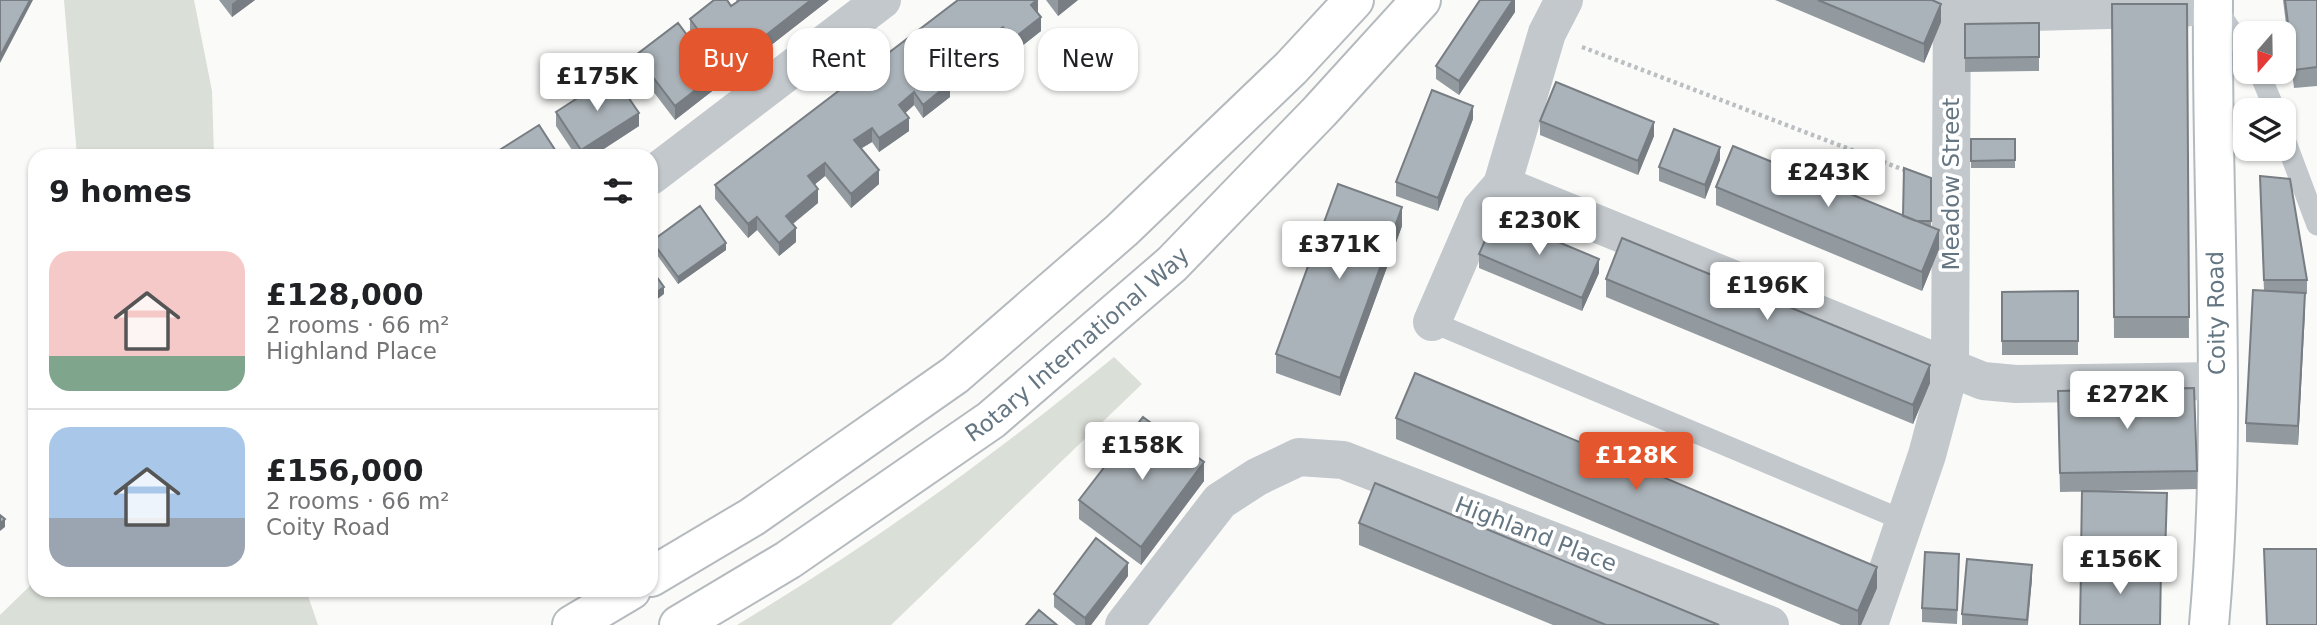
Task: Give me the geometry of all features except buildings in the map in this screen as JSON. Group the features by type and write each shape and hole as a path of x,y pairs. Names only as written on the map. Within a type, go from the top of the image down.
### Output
{"main road":[{"path":"658,574 752,517 955,375 1122,230 1291,68 1354,0"},
{"name":"Rotary International Way","path":"679,625 788,561 991,420 1171,264 1320,111 1421,0"},
{"name":"Coity Road","path":"2209,625 2218,381 2211,122 2213,1"},
{"path":"572,625 619,597"}],"street":[{"path":"658,171 883,0"},
{"path":"1952,7 2185,8 2213,1"},
{"name":"Meadow Street","path":"1869,625 1905,522 1950,369 1952,7"},
{"path":"1432,321 1481,209 1502,185 1556,17"},
{"path":"1502,185 1983,381 2016,384 2218,381"},
{"name":"Highland Place","path":"1124,625 1220,501 1257,477 1299,457 1343,460 1770,625"}],"lane":[{"path":"2213,1 2233,32"},
{"path":"2293,161 2317,225"},
{"path":"1432,321 1905,522"}],"path":[{"path":"1556,17 1951,188"}],"shaded area":[{"path":"64,0 194,0 212,91 214,149 76,149"},
{"path":"1114,357 1142,384 891,625 737,625 835,564 930,498"},
{"path":"28,588 28,597 308,597 318,625 0,625 0,615"}]}
